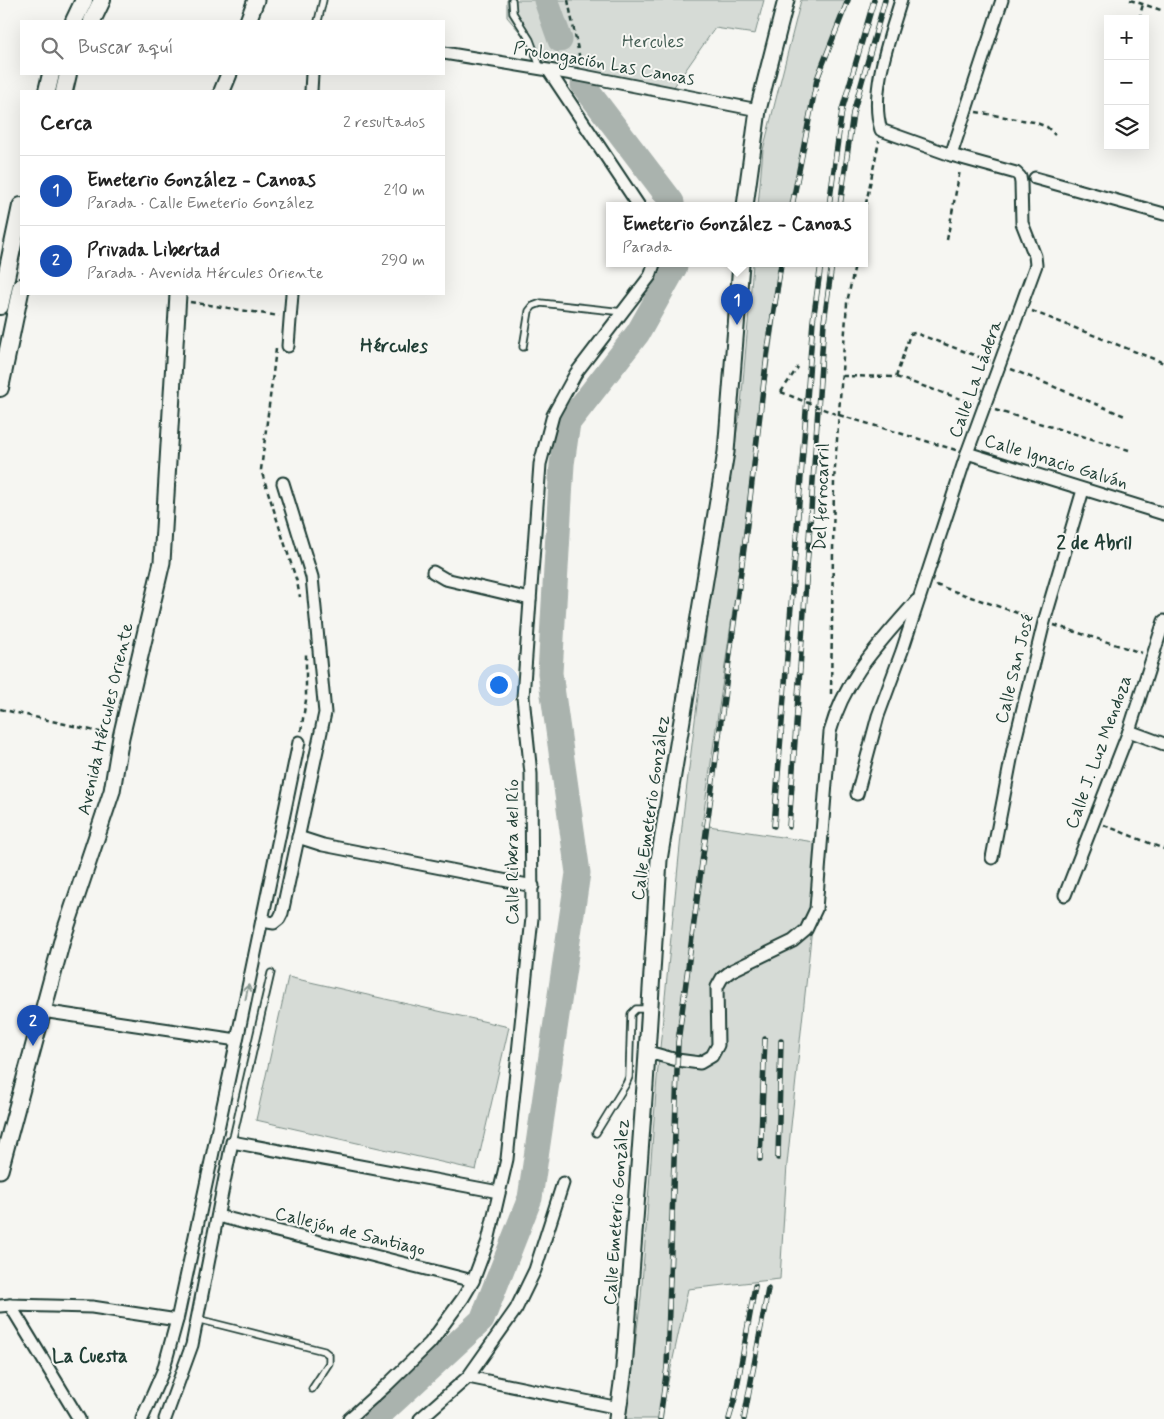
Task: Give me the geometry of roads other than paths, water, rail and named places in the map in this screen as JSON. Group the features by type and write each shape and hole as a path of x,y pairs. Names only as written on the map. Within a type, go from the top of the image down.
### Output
{"main road":[{"path":"74,20 84,0"},
{"path":"92,20 102,0"},
{"path":"47,90 51,75"},
{"path":"64,90 68,75"},
{"path":"0,306 20,211"},
{"path":"0,388 20,292"}],"street":[{"path":"248,20 256,0"},
{"path":"746,202 758,110 786,0"},
{"path":"902,0 887,44 877,96 878,122 881,130 957,156 965,110 1002,0"},
{"name":"Prolongación Las Canoas","path":"445,53 584,76 758,110"},
{"path":"545,70 636,202"},
{"path":"222,90 229,75"},
{"path":"311,90 312,75"},
{"name":"Calle La Ladera","path":"857,794 878,716 967,453 1001,365 1036,265 1035,256 1022,223 1020,177 1016,173 957,156"},
{"path":"1035,178 1164,214"},
{"name":"Calle Ribera del Río","path":"349,1419 430,1343 473,1281 488,1241 507,1160 532,918 532,774 523,697 540,464 553,415 576,373 650,276 653,267"},
{"name":"Calle Emeterio González","path":"618,1414 648,1052 659,860 726,452 741,267"},
{"path":"288,346 292,295"},
{"name":"Avenida Hércules Oriente","path":"0,1170 63,938 112,791 121,737 162,562 177,297"},
{"name":"Calle Ignacio Galván","path":"967,453 1164,514"},
{"path":"262,921 274,923 279,920 282,914 325,713 312,578 283,482"},
{"name":"Calle San José","path":"992,858 1013,749 1044,622 1083,490"},
{"path":"434,572 445,578 530,599"},
{"name":"Calle La Ladera","path":"648,1052 677,1060 700,1063 712,1056 718,1045 717,992 722,978 731,971 793,941 806,930 816,909 830,732 836,712 862,664 920,596"},
{"name":"Calle J. Luz Mendoza","path":"1065,895 1129,731 1164,621"},
{"path":"1129,731 1164,744"},
{"path":"142,1419 163,1371 177,1320 299,742"},
{"path":"298,837 323,846 533,886"},
{"path":"42,1011 237,1040"},
{"path":"165,1419 192,1345 232,1142 499,1192"},
{"path":"420,1419 468,1377 516,1309 536,1270 563,1183"},
{"name":"Callejón de Santiago","path":"218,1216 473,1281"},
{"path":"5,1305 92,1307 177,1320"},
{"path":"5,1305 79,1419"},
{"path":"468,1377 618,1414"}],"lane":[{"path":"318,20 323,0"},
{"path":"512,0 513,13 530,40 545,70"},
{"path":"523,347 529,310 541,303 623,312"},
{"path":"232,1142 271,973"},
{"path":"596,1133 629,1077 633,1011 640,1008 650,1010"},
{"path":"197,1319 324,1351 330,1355 329,1363 312,1389"}],"waterway":[{"path":"546,0 560,40"},
{"path":"583,85 672,202"},
{"path":"375,1419 482,1320 530,1198 578,873 550,673 562,464 568,423 638,333 675,267"}],"railway":[{"path":"793,202 817,79 848,0"},
{"path":"830,202 842,110 874,0"},
{"path":"841,202 853,113 885,0"},
{"path":"660,1419 667,1367 678,1042 745,541 767,355 781,267"},
{"path":"774,826 813,321 821,267"},
{"path":"789,827 824,322 832,267"},
{"path":"760,1159 765,1039"},
{"path":"778,1158 781,1041"},
{"path":"729,1419 735,1398 755,1286"},
{"path":"744,1419 768,1289"}],"place":[{"name":"Emeterio González - Canoas","path":"737,325"},
{"name":"Privada Libertad","path":"33,1046"}],"district":[{"name":"Hércules","path":"394,346"},
{"name":"2 de Abril","path":"1094,543"},
{"name":"La Cuesta","path":"90,1356"}],"park label":[{"name":"Hercules","path":"653,42"}]}
